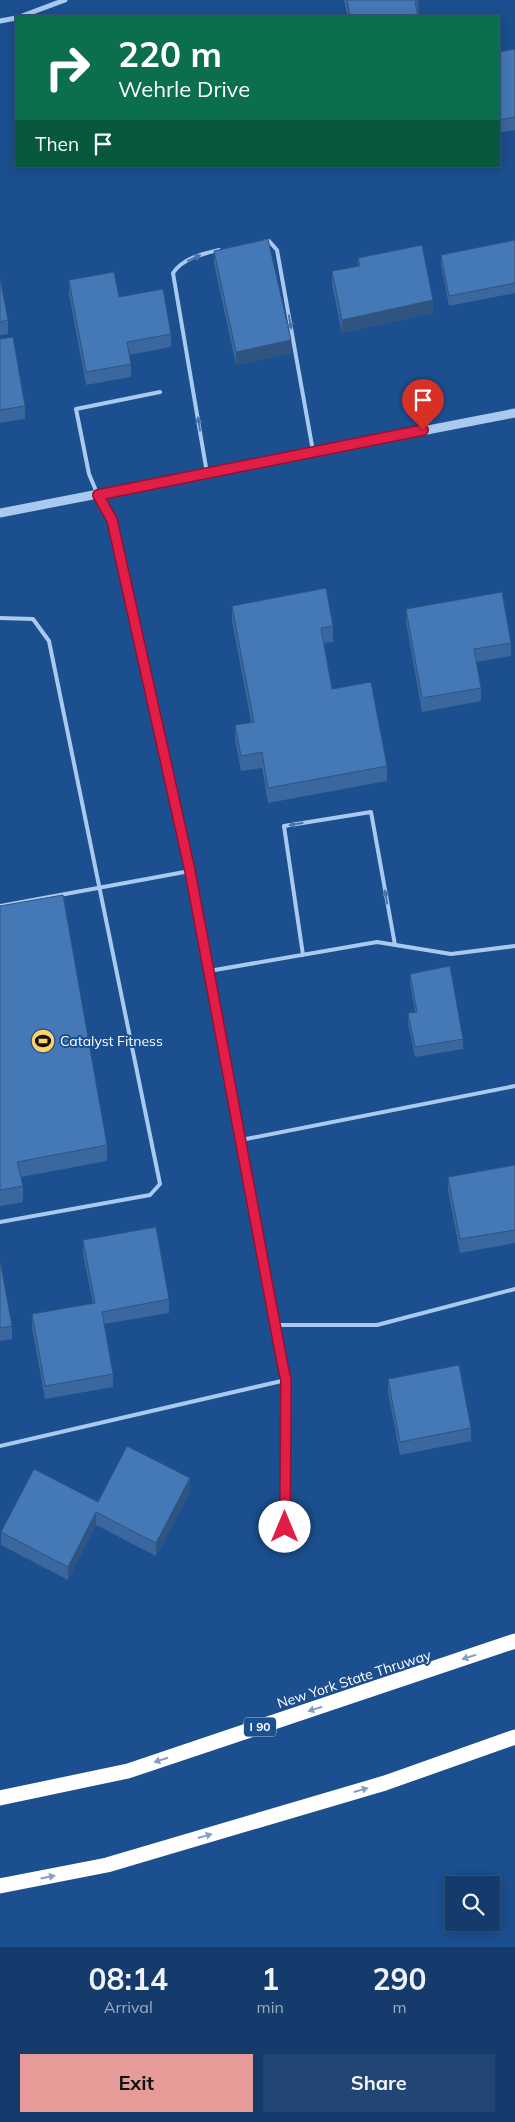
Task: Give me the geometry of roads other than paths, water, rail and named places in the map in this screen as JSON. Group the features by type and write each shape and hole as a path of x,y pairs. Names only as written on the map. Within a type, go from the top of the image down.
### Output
{"highway":[{"name":"New York State Thruway","path":"0,1798 128,1771 515,1641"},
{"path":"0,1886 107,1865 385,1783 515,1737"}],"street":[{"path":"25,15 66,0"},
{"path":"0,21 15,18"},
{"path":"0,513 515,413"},
{"path":"98,495 112,520 190,871 286,1380 285,1527"}],"lane":[{"path":"259,242 269,241 277,250 313,452"},
{"path":"206,472 173,273 179,264 203,253 222,250"},
{"path":"98,495 89,474 76,409 160,392"},
{"path":"0,618 33,619 49,641 160,1184 150,1195 0,1222"},
{"path":"304,955 284,826 371,812 395,945"},
{"path":"0,906 190,871"},
{"path":"209,971 377,942 451,954 515,946"},
{"path":"241,1140 515,1086"},
{"path":"276,1325 377,1325 515,1289"},
{"path":"0,1446 286,1380"}],"place":[{"name":"Catalyst Fitness","path":"43,1041"}]}
